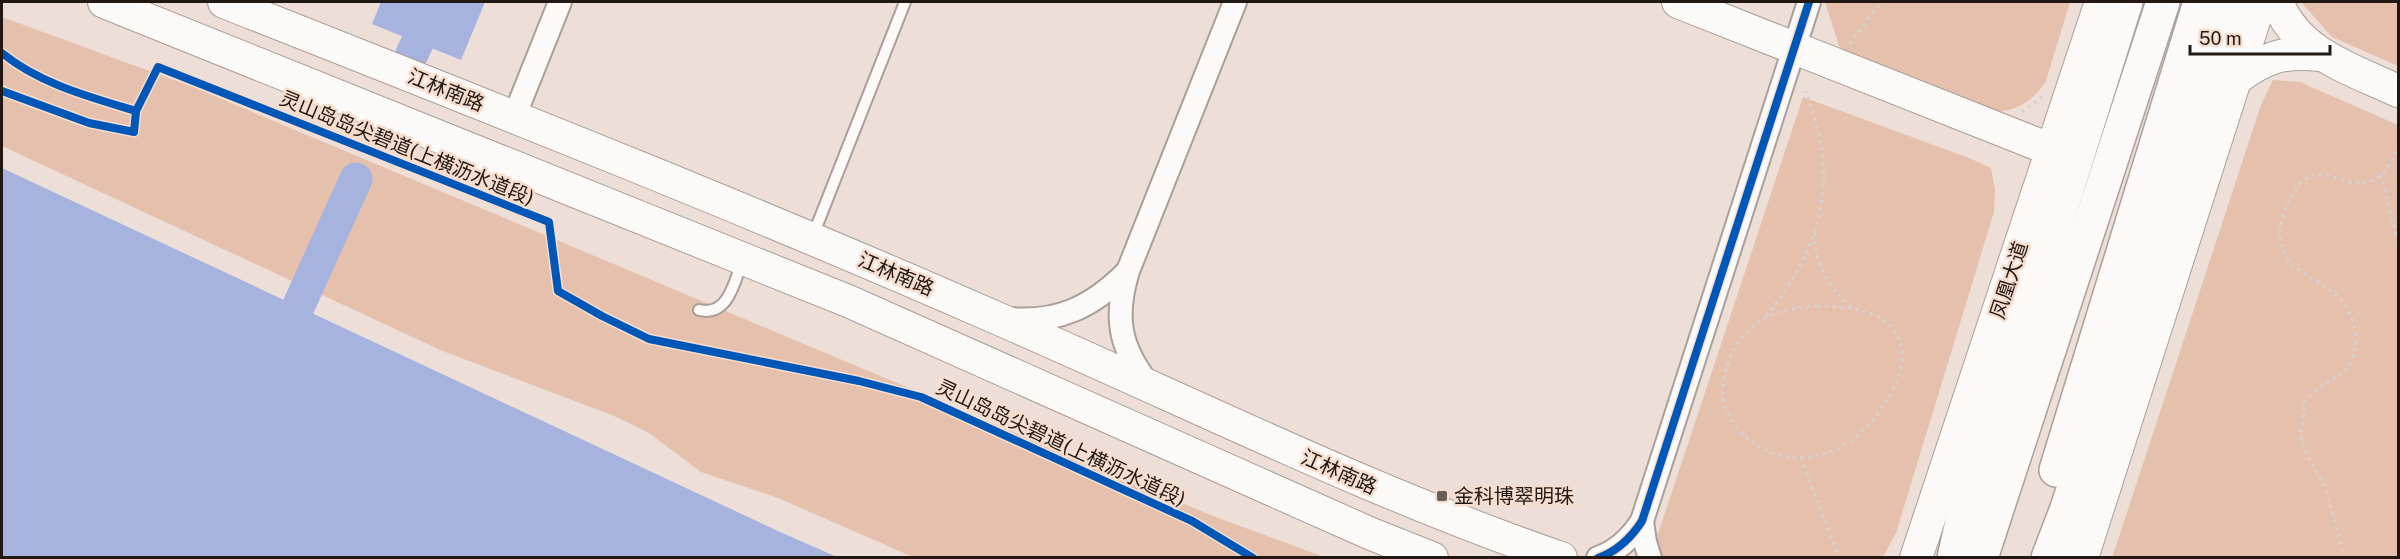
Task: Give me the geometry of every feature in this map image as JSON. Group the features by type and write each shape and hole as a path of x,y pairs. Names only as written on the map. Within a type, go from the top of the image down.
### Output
{"main road":[{"path":"104,2 743,259 971,354 1258,484 1432,558"},
{"name":"江林南路","path":"224,2 812,238 1386,492 1562,558"},
{"path":"1678,2 2052,150"},
{"name":"凤凰大道","path":"1916,556 2101,2"},
{"path":"1954,558 1965,511 2126,2"},
{"path":"1981,558 2163,2"},
{"path":"2030,558 2200,2"},
{"path":"2048,558 2066,511 2183,160 2232,2"},
{"path":"2082,558 2260,2"},
{"path":"2277,2 2295,33 2320,55 2398,91"},
{"path":"2236,79 2254,65 2275,56 2298,52 2320,55"}],"street":[{"path":"514,117 560,2"},
{"path":"1149,386 1134,366 1124,343 1120,303 1128,271 1235,2"},
{"path":"1598,558 1621,546 1633,535 1642,521 1809,2"},
{"path":"999,319 1028,321 1057,317 1084,307 1107,291 1128,271"},
{"path":"1642,521 1650,558"}],"lane":[{"path":"812,238 905,2"},
{"path":"699,310 708,312 719,309 725,303 743,259"}],"path":[{"path":"1847,50 1851,40 1876,8 1884,2"},
{"path":"1765,318 1791,309 1818,306 1858,311 1872,314 1888,324 1900,340 1904,358 1899,377 1889,398 1875,417 1842,447 1822,455 1801,458 1781,455 1761,448 1745,436 1731,420 1723,397 1723,380 1739,341 1765,318 1795,277 1815,231 1821,207 1823,157 1806,91"},
{"path":"2018,114 2029,109 2045,93"},
{"path":"2342,558 2344,555 2325,486 2307,455 2300,435 2304,402 2325,383 2347,370 2357,346 2352,320 2337,296 2292,266 2279,238 2284,214 2296,189 2307,177 2323,174 2346,182 2372,181 2386,171 2398,148"},
{"path":"2381,174 2398,242"},
{"path":"1815,231 1815,250 1820,269 1836,293 1858,311"},
{"path":"1801,458 1839,558"}],"shaded area":[{"path":"1825,2 2070,2 2046,81 2025,103 2012,109 1996,112 1841,52"},
{"path":"2301,2 2398,2 2398,66 2332,37"},
{"path":"2,17 193,87 1213,516 1324,557 913,557 778,498 701,472 649,433 614,416 440,350 2,146"},
{"path":"2273,80 2300,82 2398,125 2398,557 2112,558 2261,105"},
{"path":"1803,97 1991,168 1995,190 1994,212 1896,533 1883,557 1650,558"}],"water":[{"path":"381,2 485,2 461,60 372,24"},
{"path":"2,168 778,531 837,557 2,557"}],"waterway":[{"path":"412,54 436,2"},
{"path":"280,347 356,179"}],"cycle path":[{"path":"1598,558 1612,552 1623,543 1642,521 1809,2"},
{"path":"2,53 32,73 49,81 83,95 136,111"},
{"name":"灵山岛岛尖碧道(上横沥水道段)","path":"2,91 89,123 134,132 136,111 158,67 549,222 558,291 649,339 859,381 921,397 1192,521 1253,558"}],"place":[{"name":"金科博翠明珠","path":"1442,496"}]}
